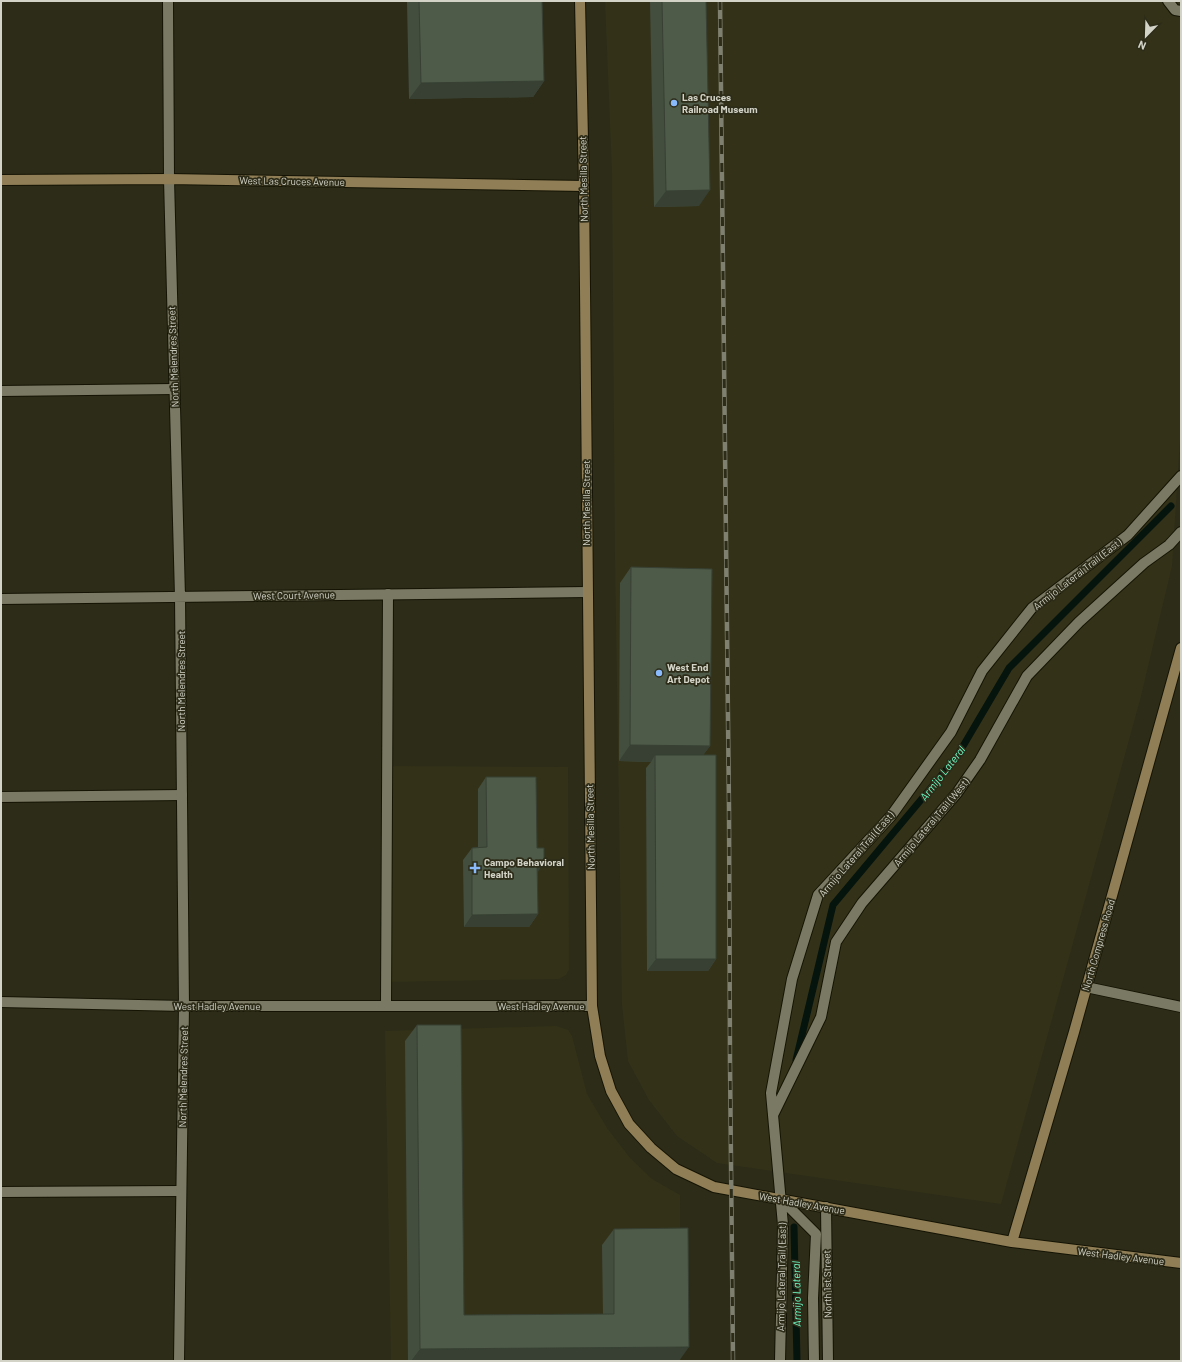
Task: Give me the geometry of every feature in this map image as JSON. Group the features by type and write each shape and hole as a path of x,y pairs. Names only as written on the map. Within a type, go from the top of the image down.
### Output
{"street":[{"name":"North Melendres Street","path":"168,1 169,179 180,597 184,1006 178,1361"},
{"name":"North Mesilla Street","path":"580,1 584,186 592,1006"},
{"path":"1168,1 1175,10 1181,11"},
{"name":"West Las Cruces Avenue","path":"1,180 169,179 584,186"},
{"path":"1,391 174,389"},
{"name":"Armijo Lateral Trail (East)","path":"780,1361 783,1225 770,1093 792,979 818,895 891,816 951,732 982,671 1032,608 1128,535 1181,476"},
{"name":"Armijo Lateral Trail (West)","path":"773,1116 821,1017 836,942 862,903 957,793 980,760 1027,676 1079,622 1144,563 1169,545 1181,532"},
{"name":"West Court Avenue","path":"1,599 587,592"},
{"path":"386,1005 388,594"},
{"name":"North Compress Road","path":"1012,1242 1086,987 1181,648"},
{"path":"1,797 182,795"},
{"path":"1086,987 1181,1007"},
{"name":"West Hadley Avenue","path":"1,1002 184,1006 592,1006 600,1056 612,1091 629,1124 651,1148 676,1169 714,1187 1012,1242 1181,1264"},
{"path":"1,1192 181,1191"},
{"path":"781,1199 816,1234 813,1298 814,1361"},
{"name":"North 1st Street","path":"826,1207 828,1361"}],"shaded area":[{"path":"605,1 1181,1 1181,422 1172,566 1140,700 1001,1204 717,1163 677,1136 649,1100 628,1061 622,1005 615,560 612,172"},
{"name":"Campo Behavioral Health","path":"383,766 568,767 569,969 566,975 559,979 382,982"},
{"path":"556,1026 568,1030 572,1036 587,1094 607,1128 630,1158 652,1179 680,1195 681,1361 391,1361 385,1031"}],"building":[{"path":"419,1 542,1 544,81 421,83"},
{"name":"Las Cruces Railroad Museum","path":"662,1 706,1 710,190 666,191"},
{"name":"West End Art Depot","path":"631,567 712,569 710,746 630,745"},
{"path":"655,755 716,755 716,959 656,959"},
{"path":"486,777 536,777 537,848 544,848 544,862 537,862 538,914 472,915 472,848 487,847"},
{"path":"417,1025 461,1025 464,1315 614,1314 614,1229 688,1228 689,1347 420,1349"}],"waterway":[{"name":"Armijo Lateral","path":"796,1060 833,905 956,758 1009,668 1171,506"},
{"name":"Armijo Lateral","path":"794,1227 797,1361"}],"railway":[{"path":"720,1 729,808 733,1361"}],"place":[{"name":"Las Cruces Railroad Museum","path":"674,103"},
{"name":"West End Art Depot","path":"659,673"},
{"name":"Campo Behavioral Health","path":"475,868"}]}
